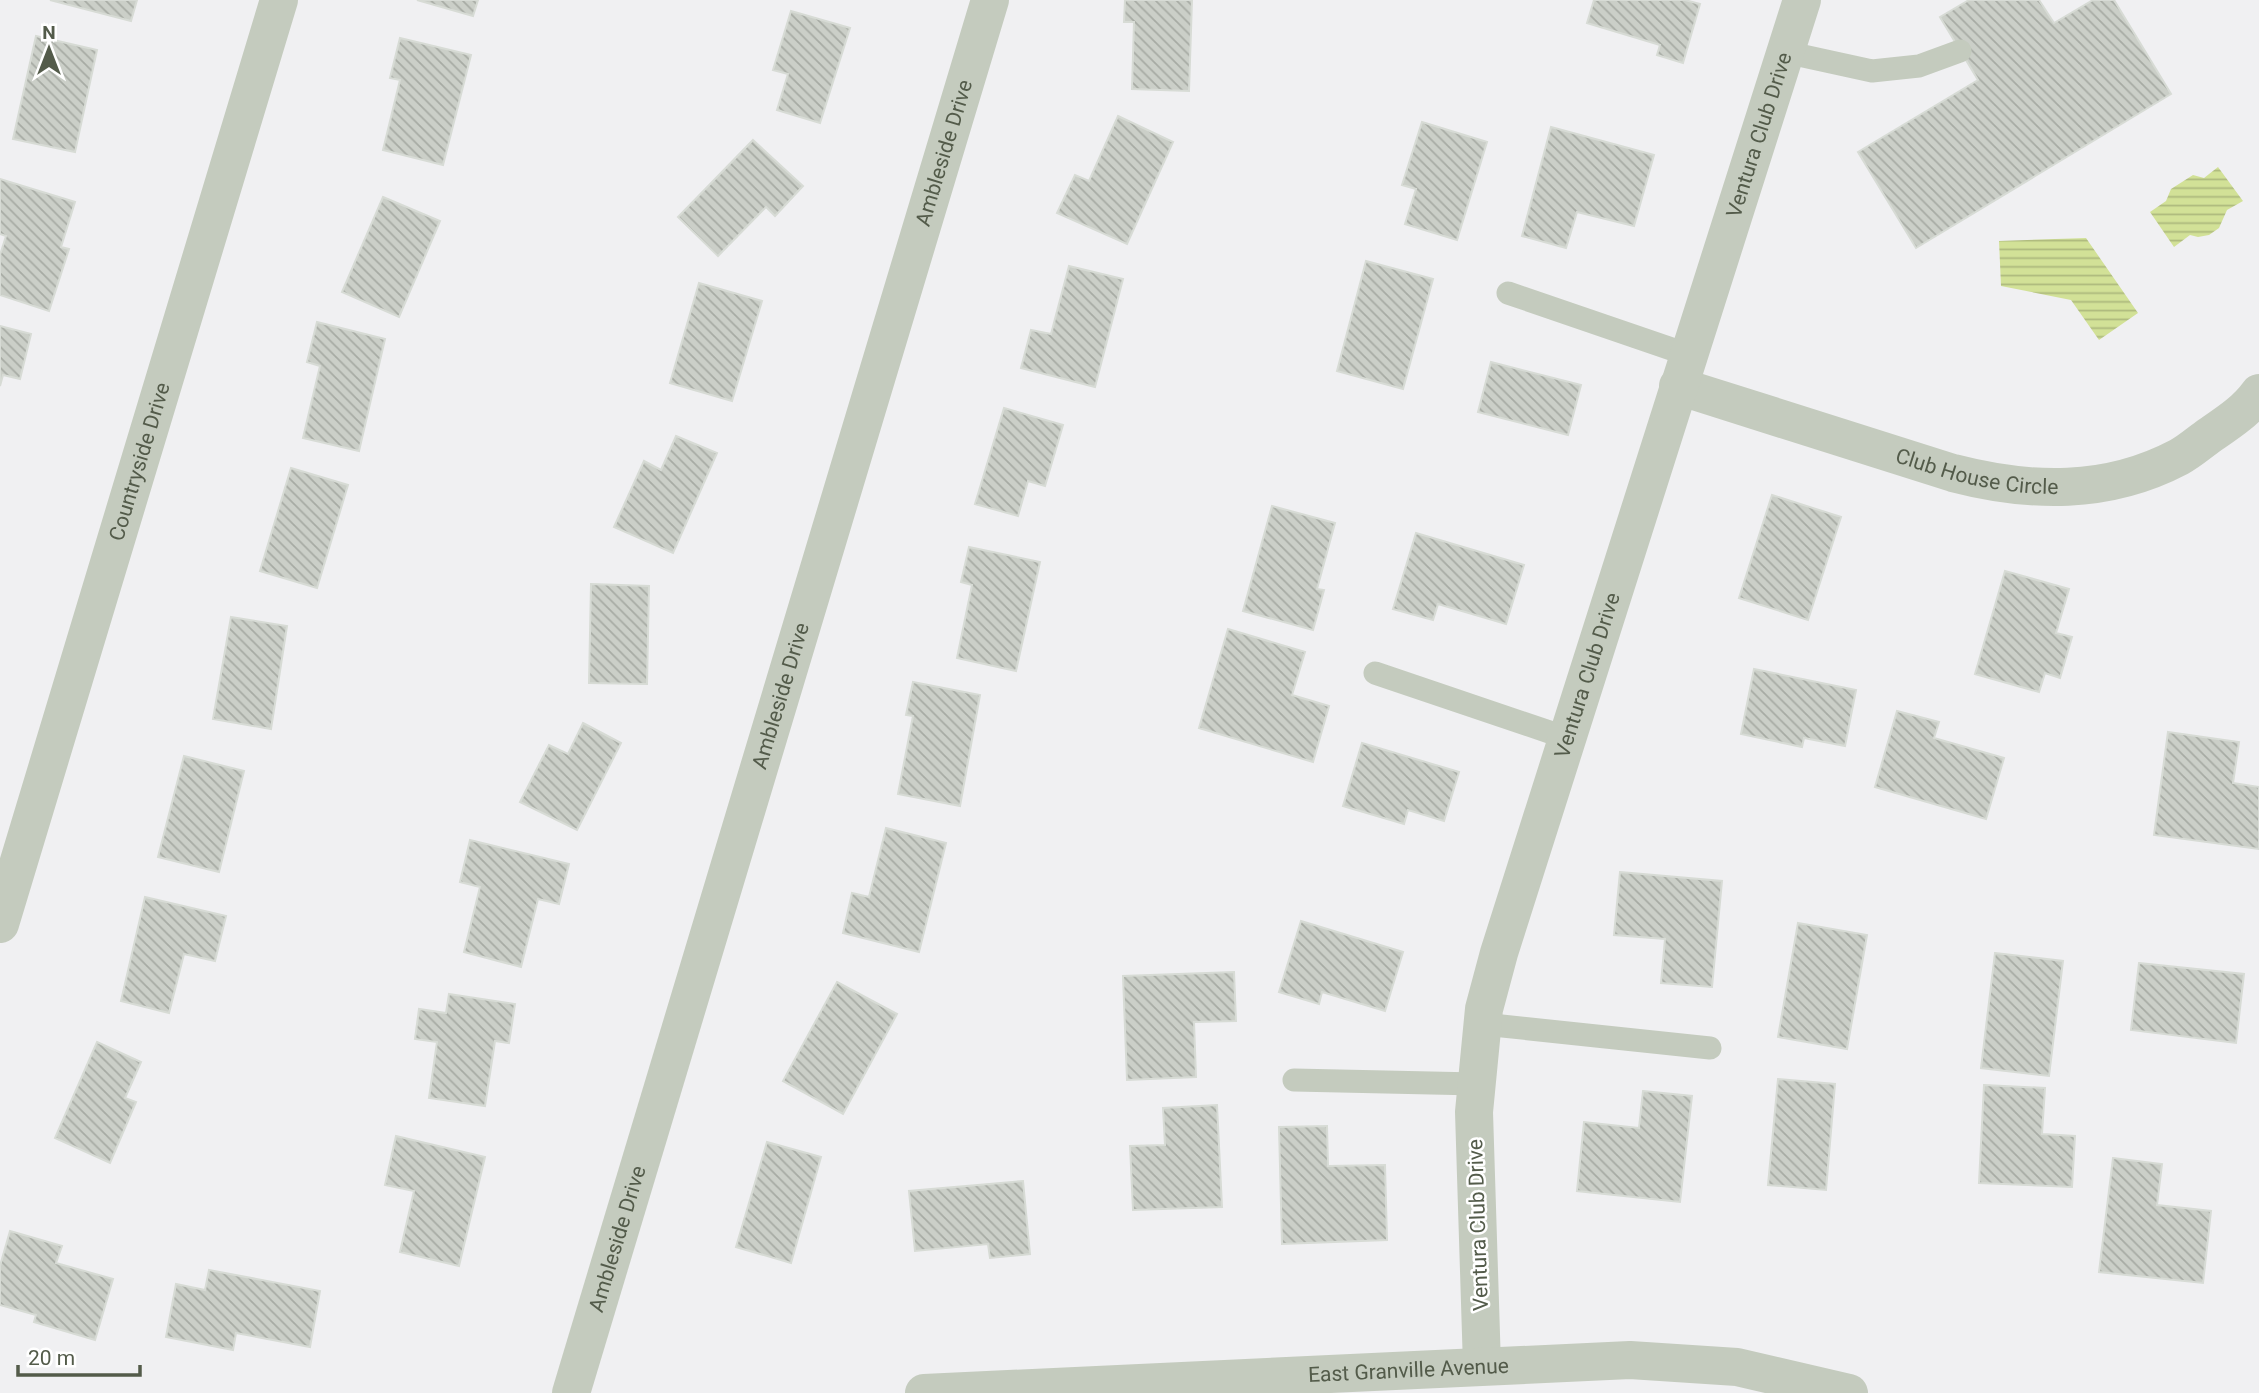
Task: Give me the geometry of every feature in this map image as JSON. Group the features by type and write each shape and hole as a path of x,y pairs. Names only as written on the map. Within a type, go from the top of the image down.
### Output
{"street":[{"name":"Countryside Drive","path":"0,924 279,0"},
{"name":"Ambleside Drive","path":"571,1393 990,0"},
{"name":"Ventura Club Drive","path":"1482,1366 1474,1112 1484,1009 1499,953 1802,0"},
{"name":"Club House Circle","path":"1684,370 1953,473 2031,488 2068,488 2105,483 2180,457 2248,408 2259,393"},
{"name":"East Granville Avenue","path":"924,1393 1630,1360 1737,1367 1849,1393"}],"lane":[{"path":"1785,52 1872,71 1919,66 1960,51"},
{"path":"1508,293 1684,370"},
{"path":"1375,673 1567,738"},
{"path":"1483,1024 1710,1048"},
{"path":"1294,1080 1477,1084"}],"shaded area":[{"path":"2218,167 2243,201 2227,210 2219,228 2209,235 2190,235 2174,247 2150,212 2166,201 2171,189 2193,175 2204,178"},
{"path":"2086,238 2138,313 2099,340 2071,300 2001,286 1999,241"}],"building":[{"path":"50,0 137,0 131,21"},
{"path":"417,0 478,0 473,16"},
{"path":"1125,0 1192,0 1189,91 1132,89 1134,22 1124,22"},
{"path":"1594,0 1685,0 1700,4 1683,63 1657,55 1660,45 1587,23"},
{"path":"1969,0 2039,0 2054,23 2093,0 2114,0 2171,94 1916,248 1858,152 1978,80 1940,17"},
{"path":"791,11 850,28 820,123 777,110 788,74 773,70"},
{"path":"36,36 97,50 75,152 13,139"},
{"path":"400,38 471,55 443,165 383,150 400,80 390,78"},
{"path":"1118,116 1173,142 1127,244 1057,213 1075,175 1089,181"},
{"path":"1422,122 1487,142 1457,240 1405,224 1416,189 1402,185"},
{"path":"1551,127 1654,155 1634,226 1577,212 1566,248 1522,236"},
{"path":"753,140 803,186 775,216 766,207 718,256 678,217"},
{"path":"0,179 75,202 61,247 69,249 49,311 0,295 0,255 6,236 0,234"},
{"path":"383,197 440,221 399,317 342,292"},
{"path":"1366,261 1433,279 1403,389 1337,371"},
{"path":"1069,266 1123,279 1095,387 1021,368 1031,330 1051,334"},
{"path":"699,283 762,301 732,401 670,383"},
{"path":"317,322 385,339 359,451 303,438 320,366 307,362"},
{"path":"0,326 31,334 20,379 3,375 0,386"},
{"path":"1491,362 1581,385 1568,435 1478,412"},
{"path":"1004,408 1063,425 1045,486 1028,481 1018,516 975,504"},
{"path":"676,436 717,453 673,553 614,527 644,461 661,470"},
{"path":"291,468 348,485 317,588 260,571"},
{"path":"1772,495 1841,517 1808,620 1739,598"},
{"path":"1272,506 1335,523 1317,589 1324,590 1313,630 1243,611"},
{"path":"1416,533 1524,565 1506,624 1438,604 1433,620 1393,609"},
{"path":"969,547 1040,562 1016,671 957,658 972,585 961,582"},
{"path":"2005,571 2069,589 2056,633 2072,637 2060,678 2045,673 2039,692 1975,674"},
{"path":"591,584 649,586 647,684 589,683"},
{"path":"231,617 287,626 271,729 213,719"},
{"path":"1228,629 1305,652 1292,695 1329,706 1313,762 1199,728"},
{"path":"1754,669 1856,690 1845,746 1804,738 1802,747 1741,734"},
{"path":"913,682 980,695 960,806 898,794 913,716 906,715"},
{"path":"1897,711 1939,722 1934,738 2004,758 1986,819 1875,787"},
{"path":"583,723 621,743 577,830 520,802 549,745 568,754"},
{"path":"2168,732 2239,742 2233,783 2259,787 2259,849 2154,835"},
{"path":"1362,743 1459,772 1444,821 1408,810 1404,824 1343,806"},
{"path":"184,756 244,771 219,872 158,857"},
{"path":"886,828 946,843 919,952 843,933 852,893 869,897"},
{"path":"470,840 569,864 559,904 538,899 521,967 464,952 480,887 460,882"},
{"path":"1620,872 1722,881 1712,987 1661,983 1665,939 1614,935"},
{"path":"145,897 226,916 215,961 184,954 169,1013 121,1001"},
{"path":"1301,921 1403,952 1385,1011 1322,992 1319,1004 1279,992"},
{"path":"1798,923 1867,935 1847,1049 1778,1037"},
{"path":"1995,953 2063,961 2049,1076 1981,1068"},
{"path":"2139,963 2244,974 2236,1043 2131,1030"},
{"path":"1234,972 1236,1021 1194,1022 1196,1077 1127,1080 1123,976"},
{"path":"837,982 897,1014 843,1114 783,1081"},
{"path":"449,994 515,1004 509,1043 495,1041 485,1106 429,1098 437,1042 415,1039 419,1009 446,1013"},
{"path":"97,1042 141,1062 125,1098 136,1102 110,1163 55,1138"},
{"path":"1778,1079 1835,1084 1826,1190 1768,1185"},
{"path":"1984,1085 2045,1088 2042,1134 2075,1136 2072,1187 1979,1183"},
{"path":"1643,1091 1692,1096 1680,1202 1577,1191 1584,1122 1639,1128"},
{"path":"1217,1105 1222,1207 1133,1210 1130,1146 1165,1145 1163,1108"},
{"path":"1327,1126 1328,1166 1385,1165 1387,1240 1282,1244 1279,1127"},
{"path":"396,1136 485,1157 459,1266 400,1252 414,1191 385,1185"},
{"path":"767,1142 821,1157 791,1263 736,1247"},
{"path":"2113,1158 2162,1164 2157,1205 2211,1211 2203,1283 2099,1272"},
{"path":"1023,1181 1030,1254 990,1258 988,1244 915,1251 909,1191"},
{"path":"10,1231 62,1246 56,1263 113,1279 95,1340 34,1322 36,1315 0,1305 0,1266"},
{"path":"209,1270 320,1291 310,1347 236,1333 233,1350 166,1337 176,1284 205,1290"}]}
